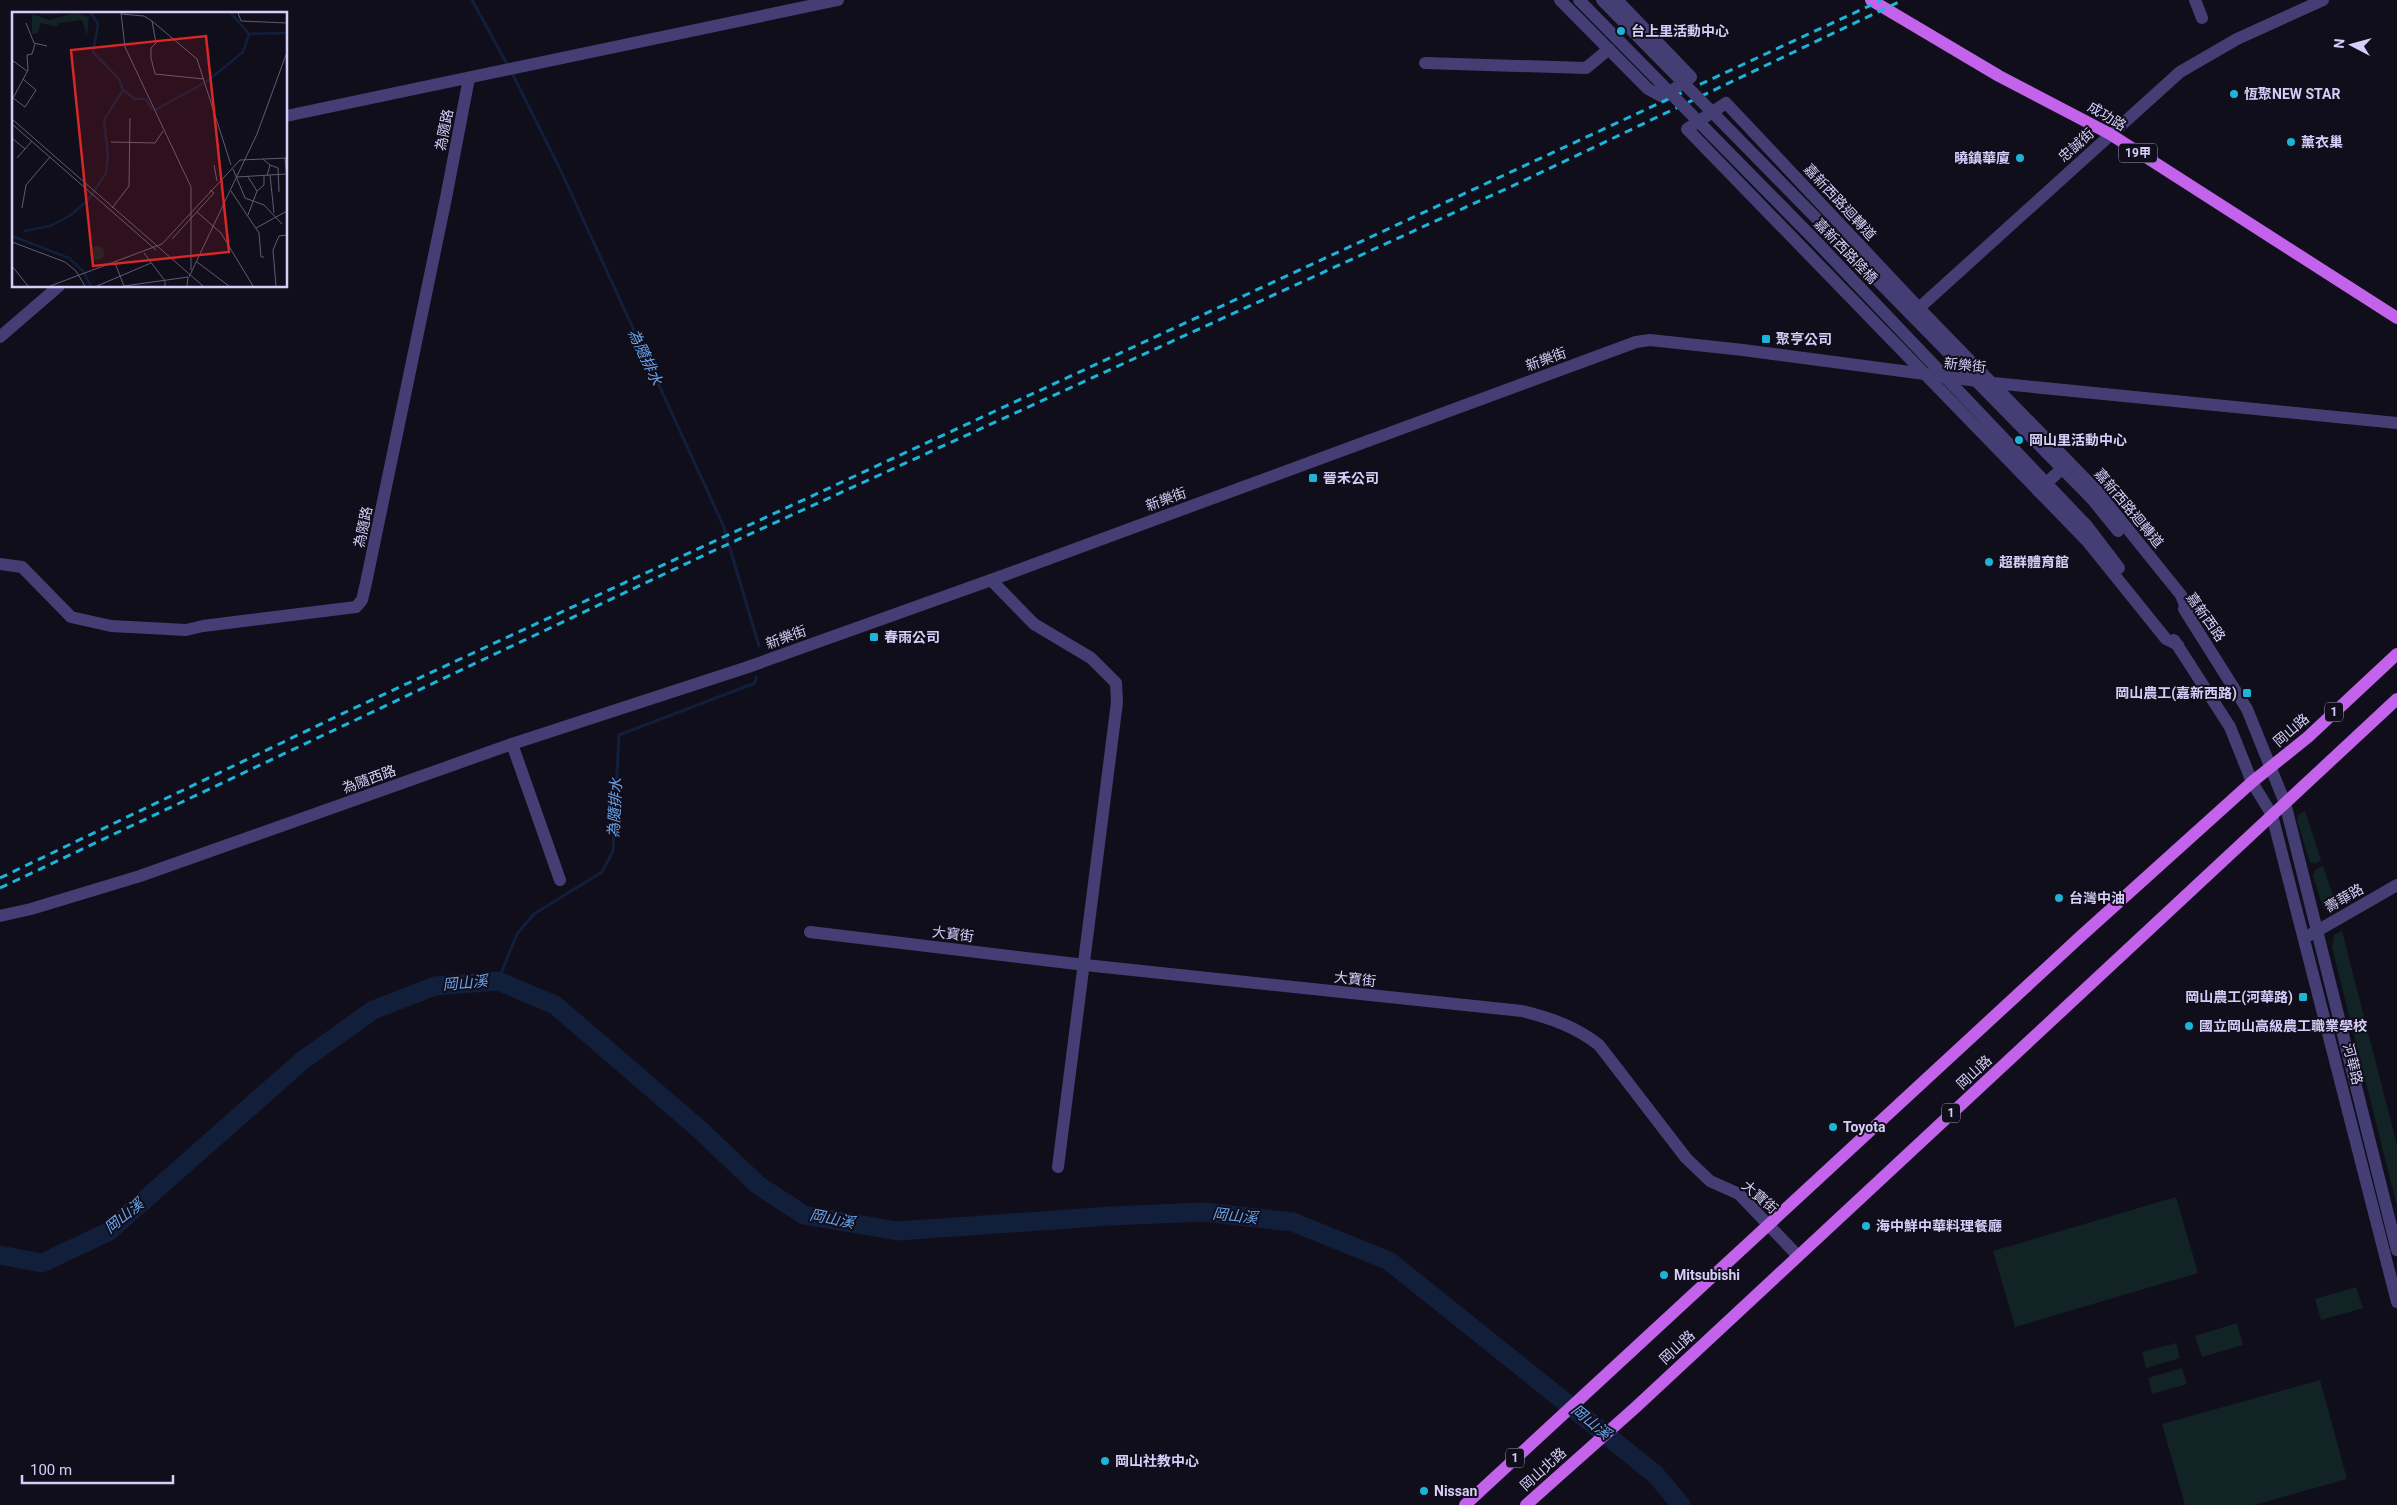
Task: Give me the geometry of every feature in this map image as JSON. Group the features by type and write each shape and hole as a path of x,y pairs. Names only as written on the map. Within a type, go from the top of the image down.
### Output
{"main road":[{"name":"成功路","path":"1871,0 1999,76 2110,134 2397,318"},
{"name":"岡山路","path":"2270,768 2308,736 2397,654"},
{"name":"1","path":"2272,815 2397,699"},
{"name":"1","path":"2252,782 2270,768"},
{"name":"岡山路","path":"1566,1412 2252,782"},
{"name":"岡山路","path":"1582,1455 2272,815"},
{"name":"岡山北路","path":"1465,1505 1566,1412"},
{"name":"岡山北路","path":"1526,1505 1582,1455"}],"street":[{"path":"288,116 838,0"},
{"path":"1560,0 1648,89 1663,97 1691,77 1617,0"},
{"name":"嘉新西路陸橋","path":"1579,0 1813,238 2087,526 2178,645"},
{"name":"嘉新西路陸橋","path":"1602,0 2092,499"},
{"path":"2195,0 2202,18"},
{"name":"忠誠街","path":"1919,308 2180,72 2237,39 2323,0"},
{"path":"1425,63 1586,68 1609,49"},
{"name":"為隨路","path":"0,564 22,568 71,617 111,626 186,630 202,626 356,607 362,600 370,566 469,78"},
{"name":"嘉新西路迴轉道","path":"1928,376 1687,129 1726,102 1919,308 2097,491 2181,595 2189,615"},
{"path":"0,337 58,288"},
{"name":"新樂街","path":"748,666 991,580 1636,342 1650,340 1743,350 1928,376 2397,423"},
{"path":"1928,376 2087,541 2166,639 2178,645 2230,727 2252,782"},
{"path":"2038,491 2069,462"},
{"name":"嘉新西路","path":"2092,499 2189,615 2247,709 2270,768"},
{"path":"991,580 1034,624 1091,658 1116,683 1117,702 1058,1167"},
{"name":"為隨西路","path":"0,916 31,909 140,876 512,744 748,666"},
{"path":"512,744 560,880"},
{"name":"河華路","path":"2270,768 2285,803 2311,934 2393,1265 2397,1302"},
{"name":"河華路","path":"2252,782 2272,815 2311,934 2397,1250"},
{"name":"壽華路","path":"2311,934 2397,885"},
{"name":"大寶街","path":"810,932 1085,965 1522,1011 1555,1019 1586,1035 1599,1045 1686,1158 1710,1181 1739,1194 1798,1256"}],"shaded area":[{"path":"2305,811 2321,860 2315,864 2310,862 2297,821 2298,815"},
{"path":"2323,866 2337,907 2330,910 2323,908 2313,876 2315,870"},
{"path":"2342,931 2397,1145 2397,1206 2332,948 2334,935"},
{"path":"2176,1197 2198,1273 2015,1327 1993,1251"},
{"path":"2356,1287 2363,1308 2321,1320 2315,1299"},
{"path":"2237,1323 2243,1345 2202,1357 2195,1336"},
{"path":"2176,1343 2180,1358 2146,1368 2142,1352"},
{"path":"2182,1368 2187,1384 2152,1394 2148,1378"},
{"path":"2320,1380 2347,1479 2254,1505 2185,1505 2162,1424"}],"waterway":[{"name":"為隨排水","path":"472,0 507,64"},
{"name":"為隨排水","path":"513,75 561,171 723,525 759,646"},
{"name":"為隨排水","path":"498,981 517,934 534,914 602,872 613,851 619,735 755,683 756,677"},
{"name":"岡山溪","path":"0,1255 42,1263 108,1232 303,1060 373,1010 435,986 498,981 555,1005 698,1128 758,1185 804,1215 898,1231 1111,1216 1203,1212 1293,1222 1389,1261 1655,1474 1681,1505"}],"railway":[{"path":"0,878 348,711 1882,0"},
{"path":"0,888 713,551 1521,182 1903,0"}],"place":[{"name":"台上里活動中心","path":"1621,31"},
{"name":"恆聚NEW STAR","path":"2234,94"},
{"name":"薰衣巢","path":"2291,142"},
{"name":"曉鎮華廈","path":"2020,158"},
{"name":"聚亨公司","path":"1766,339"},
{"name":"岡山里活動中心","path":"2019,440"},
{"name":"晉禾公司","path":"1313,478"},
{"name":"超群體育館","path":"1989,562"},
{"name":"春雨公司","path":"874,637"},
{"name":"岡山農工(嘉新西路)","path":"2247,693"},
{"name":"台灣中油","path":"2059,898"},
{"name":"岡山農工(河華路)","path":"2303,997"},
{"name":"國立岡山高級農工職業學校","path":"2189,1026"},
{"name":"Toyota","path":"1833,1127"},
{"name":"海中鮮中華料理餐廳","path":"1866,1226"},
{"name":"Mitsubishi","path":"1664,1275"},
{"name":"岡山社教中心","path":"1105,1461"},
{"name":"Nissan","path":"1424,1491"}]}
